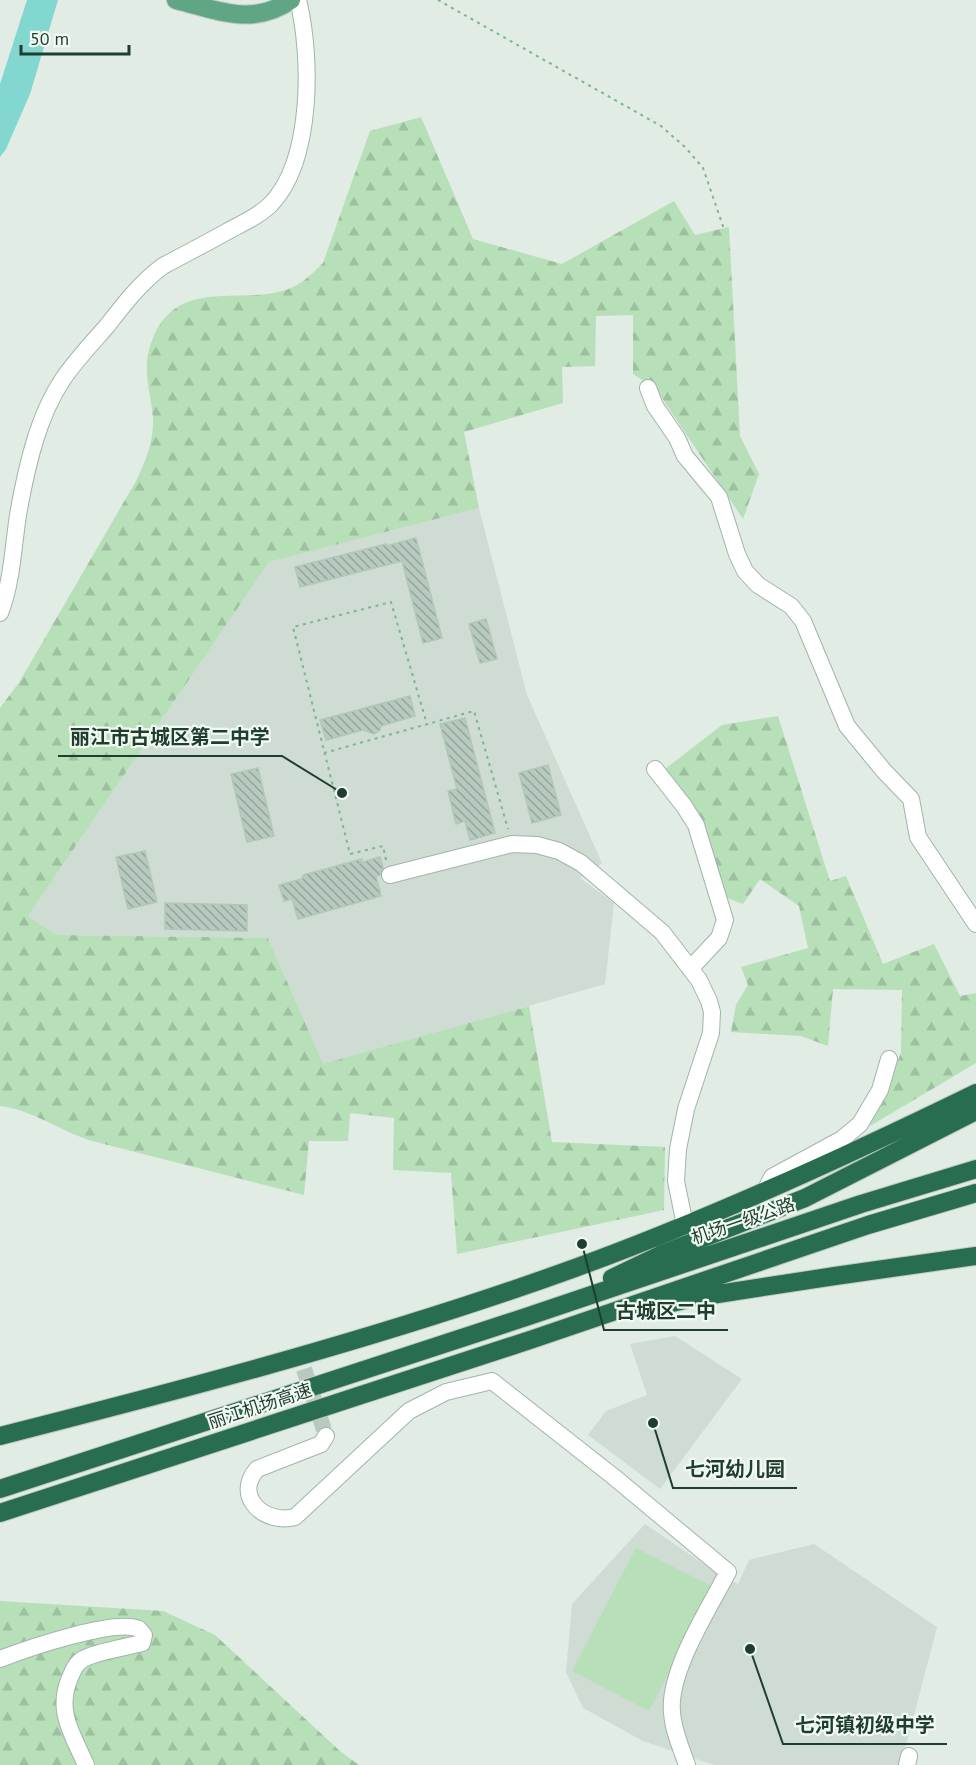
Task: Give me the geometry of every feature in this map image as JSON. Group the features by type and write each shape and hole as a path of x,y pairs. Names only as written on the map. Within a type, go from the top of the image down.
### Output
{"highway":[{"path":"0,1436 302,1362 539,1281 685,1225 765,1191 976,1093"},
{"path":"526,1317 660,1256 805,1198 976,1111"},
{"name":"机场一级公路","path":"526,1317 861,1204 976,1169"},
{"path":"533,1339 868,1225 976,1193"},
{"path":"533,1339 692,1298 976,1256"},
{"name":"丽江机场高速","path":"0,1489 526,1317"},
{"name":"丽江机场高速","path":"0,1513 533,1339"}],"main road":[{"path":"176,0 205,4 232,14 252,15 272,11 291,0"}],"street":[{"path":"0,613 9,583 20,508 34,447 45,414 63,380 135,291 152,274 258,215 271,204 291,173 301,136 307,89 307,49 298,0"},
{"path":"648,388 655,406 677,438 685,456 719,497 737,554 745,571 758,585 790,606 804,621 842,718 859,742 911,799 918,837 976,924"},
{"path":"655,769 696,825 725,920 719,938 690,969"},
{"path":"390,875 513,844 537,845 571,857 591,870 662,932 705,990 712,1012 711,1033 686,1109 678,1149 676,1181 685,1225"},
{"path":"765,1191 772,1177 842,1140 860,1124 880,1090 889,1059"},
{"path":"326,1436 321,1444 257,1469 251,1478 249,1491 253,1504 258,1509 276,1518 295,1517 410,1411 446,1392 492,1381 614,1477 728,1572 683,1660 673,1688 672,1713 687,1765"},
{"path":"0,1659 46,1642 124,1625 139,1629 144,1635 141,1643 83,1659 74,1668 69,1679 63,1710 67,1726 86,1765"}],"path":[{"path":"438,0 645,116 676,138 703,168 723,229"},
{"path":"390,875 383,846 350,854 293,627 391,602 426,724"},
{"path":"324,753 474,711 513,844"}],"shaded area":[{"path":"479,508 527,695 602,863 580,878 614,903 605,984 323,1065 268,938 57,935 28,916 269,562"},
{"path":"675,1336 742,1379 660,1489 588,1435 606,1411 647,1395 630,1344"},
{"path":"645,1524 717,1573 738,1584 749,1560 814,1544 937,1627 901,1765 714,1765 643,1741 583,1708 566,1672 572,1604"}],"green space":[{"path":"421,117 473,239 562,264 674,201 695,235 729,227 740,436 759,474 743,519 656,389 633,374 633,315 596,316 595,366 562,367 563,403 464,432 479,508 269,562 28,916 57,935 268,938 323,1064 529,1006 552,1142 665,1147 664,1210 457,1254 451,1173 393,1170 394,1118 350,1113 348,1141 309,1141 304,1195 92,1141 35,1116 0,1106 0,708 20,681 143,466 153,427 147,360 153,338 164,319 178,307 194,300 268,294 286,290 306,279 323,263 370,131"},
{"path":"778,716 830,881 846,876 883,964 934,944 960,996 976,993 976,1063 870,1126 901,1053 902,990 833,989 828,1046 801,1036 731,1032 736,1005 748,985 741,967 808,948 799,906 760,879 743,904 727,898 665,769 722,725"},
{"path":"636,1548 713,1587 649,1711 572,1671"},
{"path":"0,1601 163,1611 215,1635 341,1752 359,1765 0,1765"}],"water":[{"path":"27,0 58,0 30,94 6,149 0,157 0,84"}],"building":[{"path":"416,538 442,638 423,643 402,561 300,587 295,567"},
{"path":"486,619 497,659 480,663 469,624"},
{"path":"410,696 415,716 381,726 380,730 374,734 363,730 326,740 320,720"},
{"path":"465,718 495,833 470,840 465,821 456,824 448,791 457,789 440,724"},
{"path":"548,765 561,815 532,823 519,773"},
{"path":"258,768 274,836 247,842 231,774"},
{"path":"145,851 157,902 128,909 116,857"},
{"path":"380,857 383,868 380,875 376,876 381,896 298,919 292,899 284,901 279,885 302,879 303,875 362,859 360,863"},
{"path":"165,903 247,905 247,931 165,929"}],"tunnel":[{"path":"304,1369 326,1436"}],"place":[{"name":"丽江市古城区第二中学","path":"342,793"},
{"name":"古城区二中","path":"582,1244"},
{"name":"七河幼儿园","path":"653,1423"},
{"name":"七河镇初级中学","path":"750,1649"}]}
